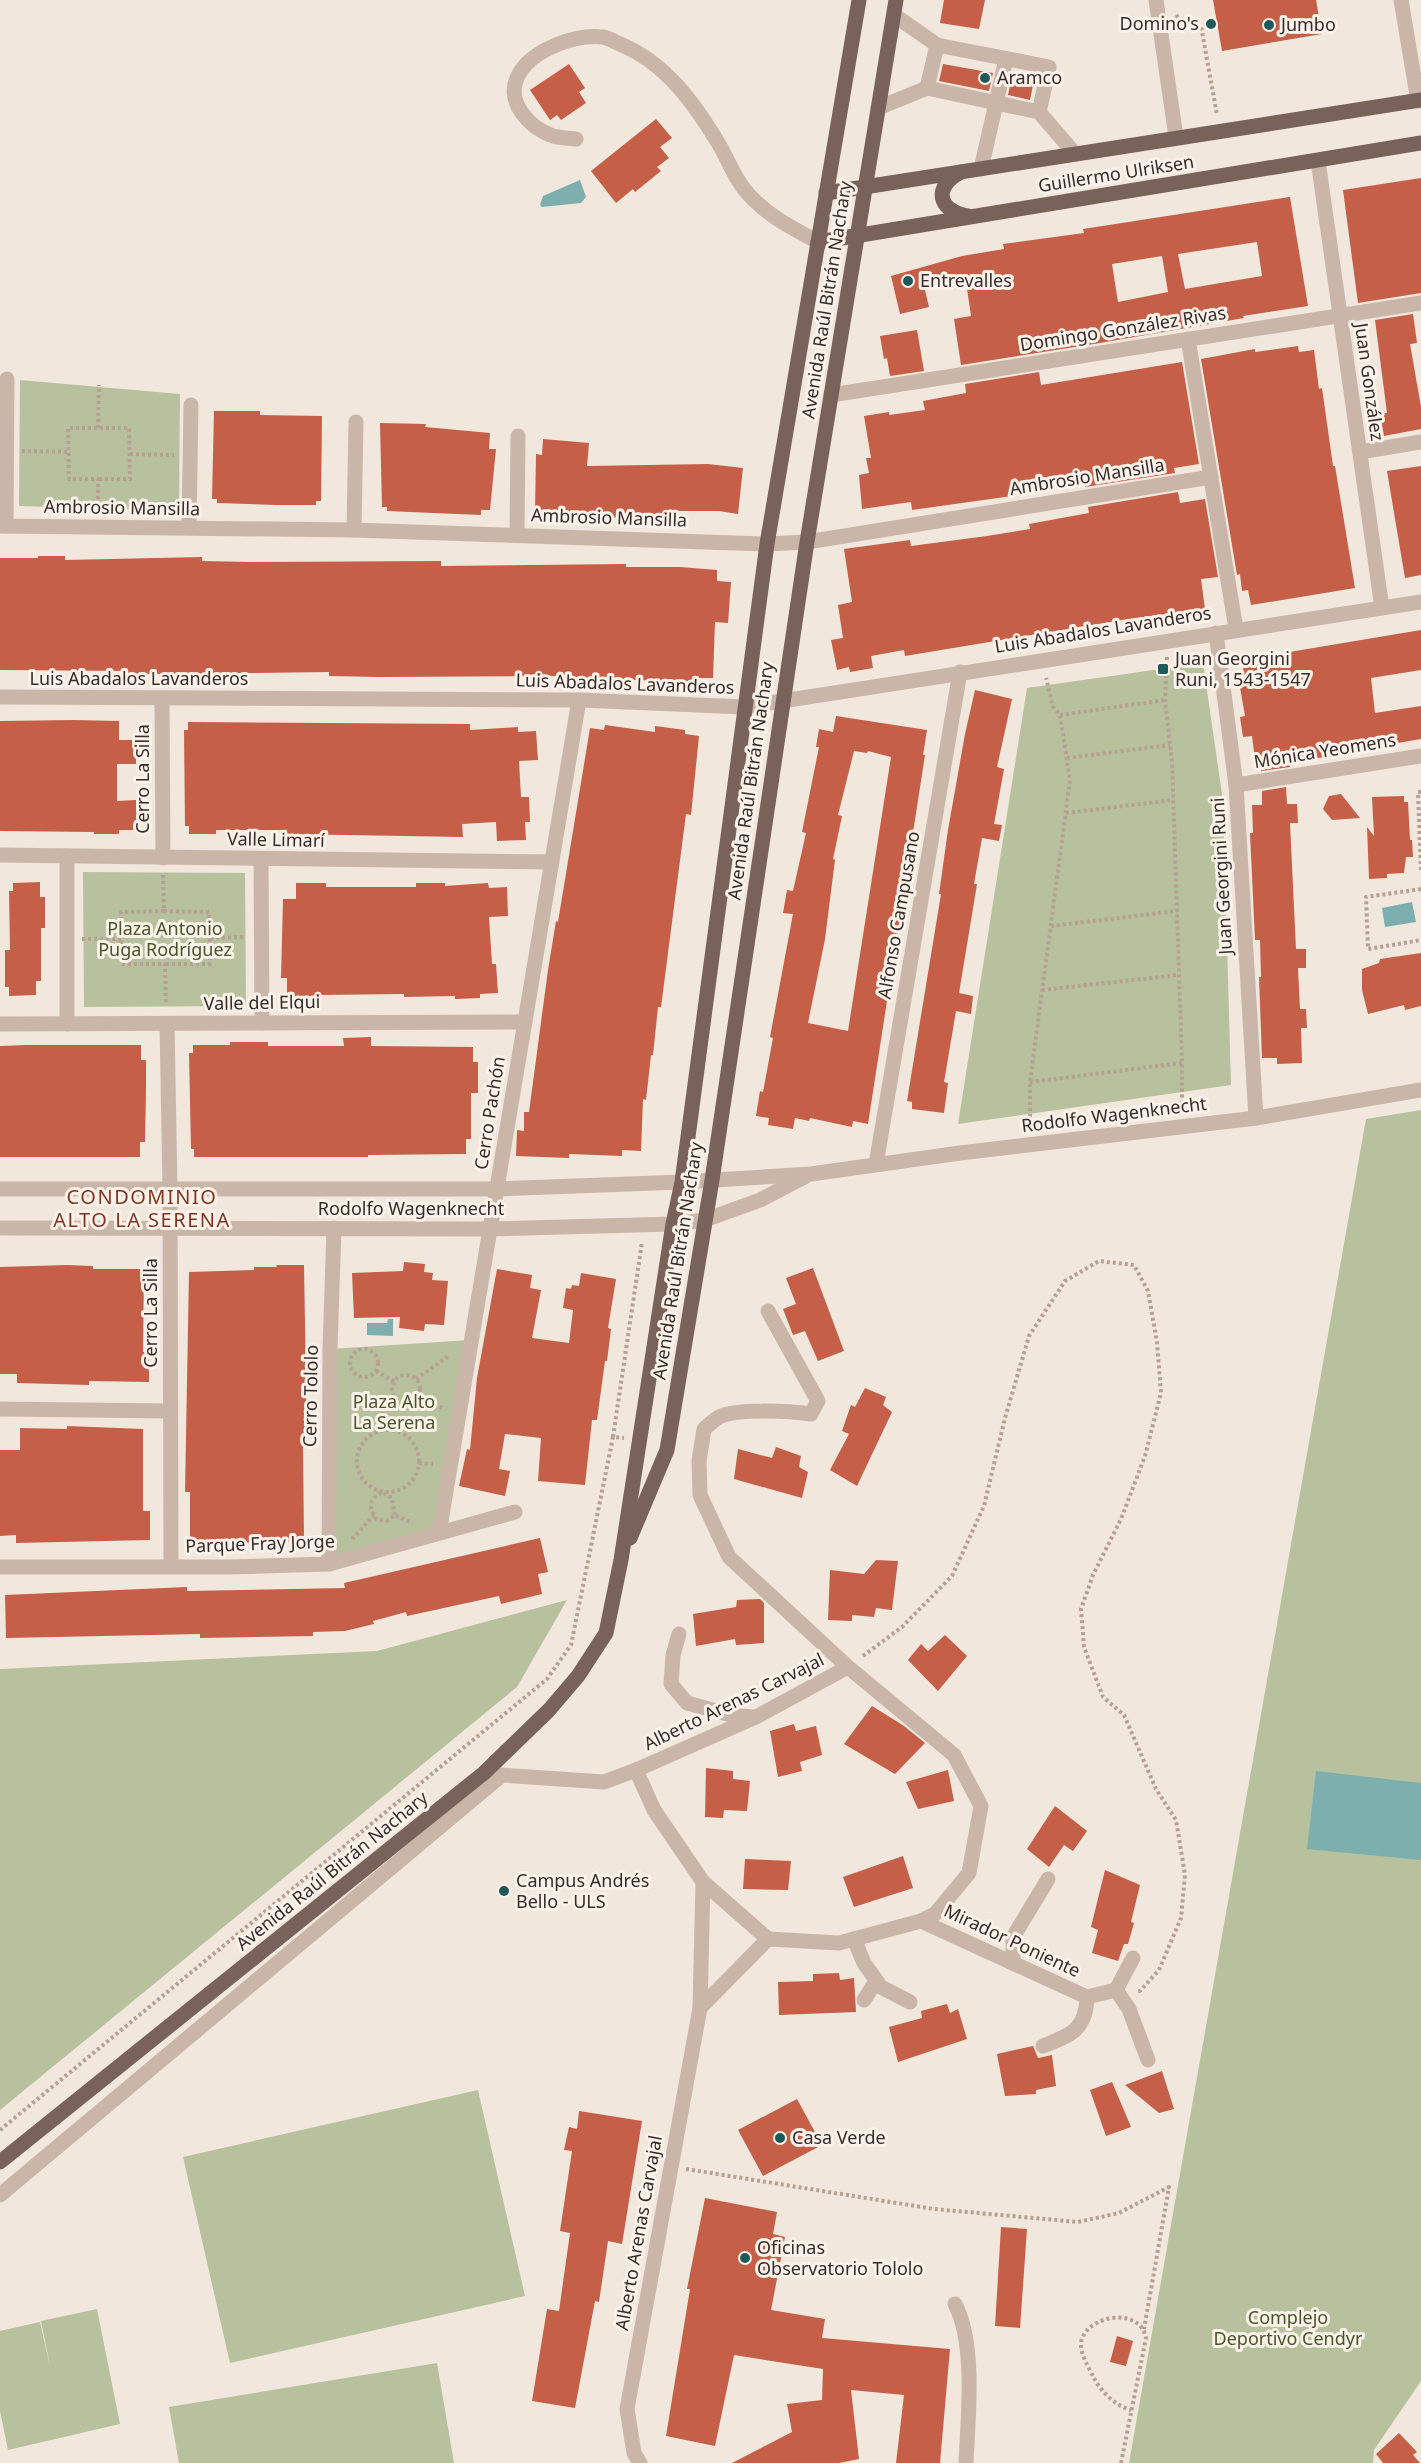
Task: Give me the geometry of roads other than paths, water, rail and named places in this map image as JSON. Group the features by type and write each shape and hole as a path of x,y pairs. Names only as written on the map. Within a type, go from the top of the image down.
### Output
{"main road":[{"name":"Avenida Raúl Bitrán Nachary","path":"0,2162 484,1773 533,1726 578,1676 606,1633 621,1560 673,1224 682,1182 767,544 859,0"},
{"name":"Avenida Raúl Bitrán Nachary","path":"621,1560 667,1450 712,1180 807,542 895,7"},
{"name":"Guillermo Ulriksen","path":"826,193 1419,100"},
{"name":"Guillermo Ulriksen","path":"818,242 1421,143"},
{"path":"964,171 951,178 941,194 943,203 950,209 972,217"}],"street":[{"path":"1156,0 1176,137"},
{"path":"1401,0 1419,100"},
{"path":"895,7 937,45 1049,67 1039,112"},
{"path":"576,139 554,136 532,125 520,112 513,93 517,76 547,49 573,39 604,37 639,52 673,78 719,144 743,187 760,207 783,223 818,242"},
{"path":"927,88 937,45"},
{"path":"981,169 1006,59"},
{"path":"878,108 927,88 1039,112 1076,154"},
{"name":"Juan González","path":"1318,161 1382,608"},
{"name":"Domingo González Rivas","path":"831,395 1421,303"},
{"path":"1188,339 1236,629"},
{"path":"3,526 7,379"},
{"path":"189,528 191,405"},
{"path":"354,530 356,422"},
{"path":"517,534 518,436"},
{"path":"1360,452 1421,442"},
{"name":"Ambrosio Mansilla","path":"3,526 354,530 767,544 807,542 1211,477"},
{"name":"Luis Abadalos Lavanderos","path":"0,698 579,700 744,707 1421,602"},
{"name":"Juan Georgini Runi","path":"1216,633 1236,785 1256,1118"},
{"name":"Alfonso Campusano","path":"876,1164 960,672"},
{"name":"Cerro La Silla","path":"162,700 163,858"},
{"name":"Cerro Pachón","path":"439,1533 579,700"},
{"name":"Mónica Yeomens","path":"1236,785 1421,756"},
{"name":"Valle Limarí","path":"0,855 552,861"},
{"path":"67,856 67,1024"},
{"path":"261,859 262,1023"},
{"name":"Valle del Elqui","path":"0,1024 525,1022"},
{"name":"Cerro La Silla","path":"167,1024 171,1566"},
{"name":"Rodolfo Wagenknecht","path":"0,1190 497,1189 682,1182 811,1174 876,1164 1256,1118 1421,1089"},
{"name":"Rodolfo Wagenknecht","path":"0,1228 490,1229 673,1224 705,1220 760,1200 811,1174"},
{"name":"Cerro Tololo","path":"329,1564 330,1349 334,1228"},
{"name":"Alberto Arenas Carvajal","path":"636,1770 654,1809 703,1882 768,1939 839,1943 921,1921 935,1914 969,1872 981,1806 954,1755 848,1667 729,1557 700,1495 699,1461 704,1429 720,1416 759,1411 792,1411 811,1414 818,1401 768,1311"},
{"path":"0,1409 170,1411"},
{"name":"Parque Fray Jorge","path":"0,1567 329,1564 515,1512"},
{"path":"679,1634 673,1655 671,1683 687,1703 731,1715 756,1717"},
{"name":"Alberto Arenas Carvajal","path":"0,2195 502,1775 604,1782 756,1717 848,1667"},
{"path":"1013,1963 1013,1937 1048,1879"},
{"name":"Alberto Arenas Carvajal","path":"640,2463 634,2453 627,2409 700,2008 703,1882"},
{"name":"Mirador Poniente","path":"921,1921 1088,1997"},
{"path":"700,2008 768,1939"},
{"path":"854,1939 864,1964 881,1987 910,2002"},
{"path":"1043,2046 1073,2034 1087,2013 1088,1997 1116,1990 1133,1958"},
{"path":"864,2000 876,1981"},
{"path":"1116,1990 1129,2009 1148,2060"},
{"path":"955,2304 961,2315 966,2339 968,2411 966,2463"}],"water":[{"path":"580,180 586,197 581,203 542,207 540,205 543,196"},
{"path":"1412,902 1416,922 1385,927 1382,908"},
{"path":"388,1319 393,1319 393,1336 367,1335 367,1323 387,1323"},
{"path":"1316,1771 1421,1783 1421,1860 1307,1849"}],"place":[{"name":"Domino's","path":"1211,24"},
{"name":"Jumbo","path":"1269,25"},
{"name":"Aramco","path":"985,78"},
{"name":"Entrevalles","path":"908,281"},
{"name":"Juan Georgini Runi, 1543-1547","path":"1163,669"},
{"name":"Campus Andrés Bello - ULS","path":"504,1891"},
{"name":"Casa Verde","path":"780,2138"},
{"name":"Oficinas Observatorio Tololo","path":"745,2258"}],"district":[{"name":"CONDOMINIO ALTO LA SERENA","path":"142,1208"}],"park label":[{"name":"Plaza Antonio Puga Rodríguez","path":"165,939"},
{"name":"Plaza Alto La Serena","path":"394,1412"},
{"name":"Complejo Deportivo Cendyr","path":"1288,2328"}]}
